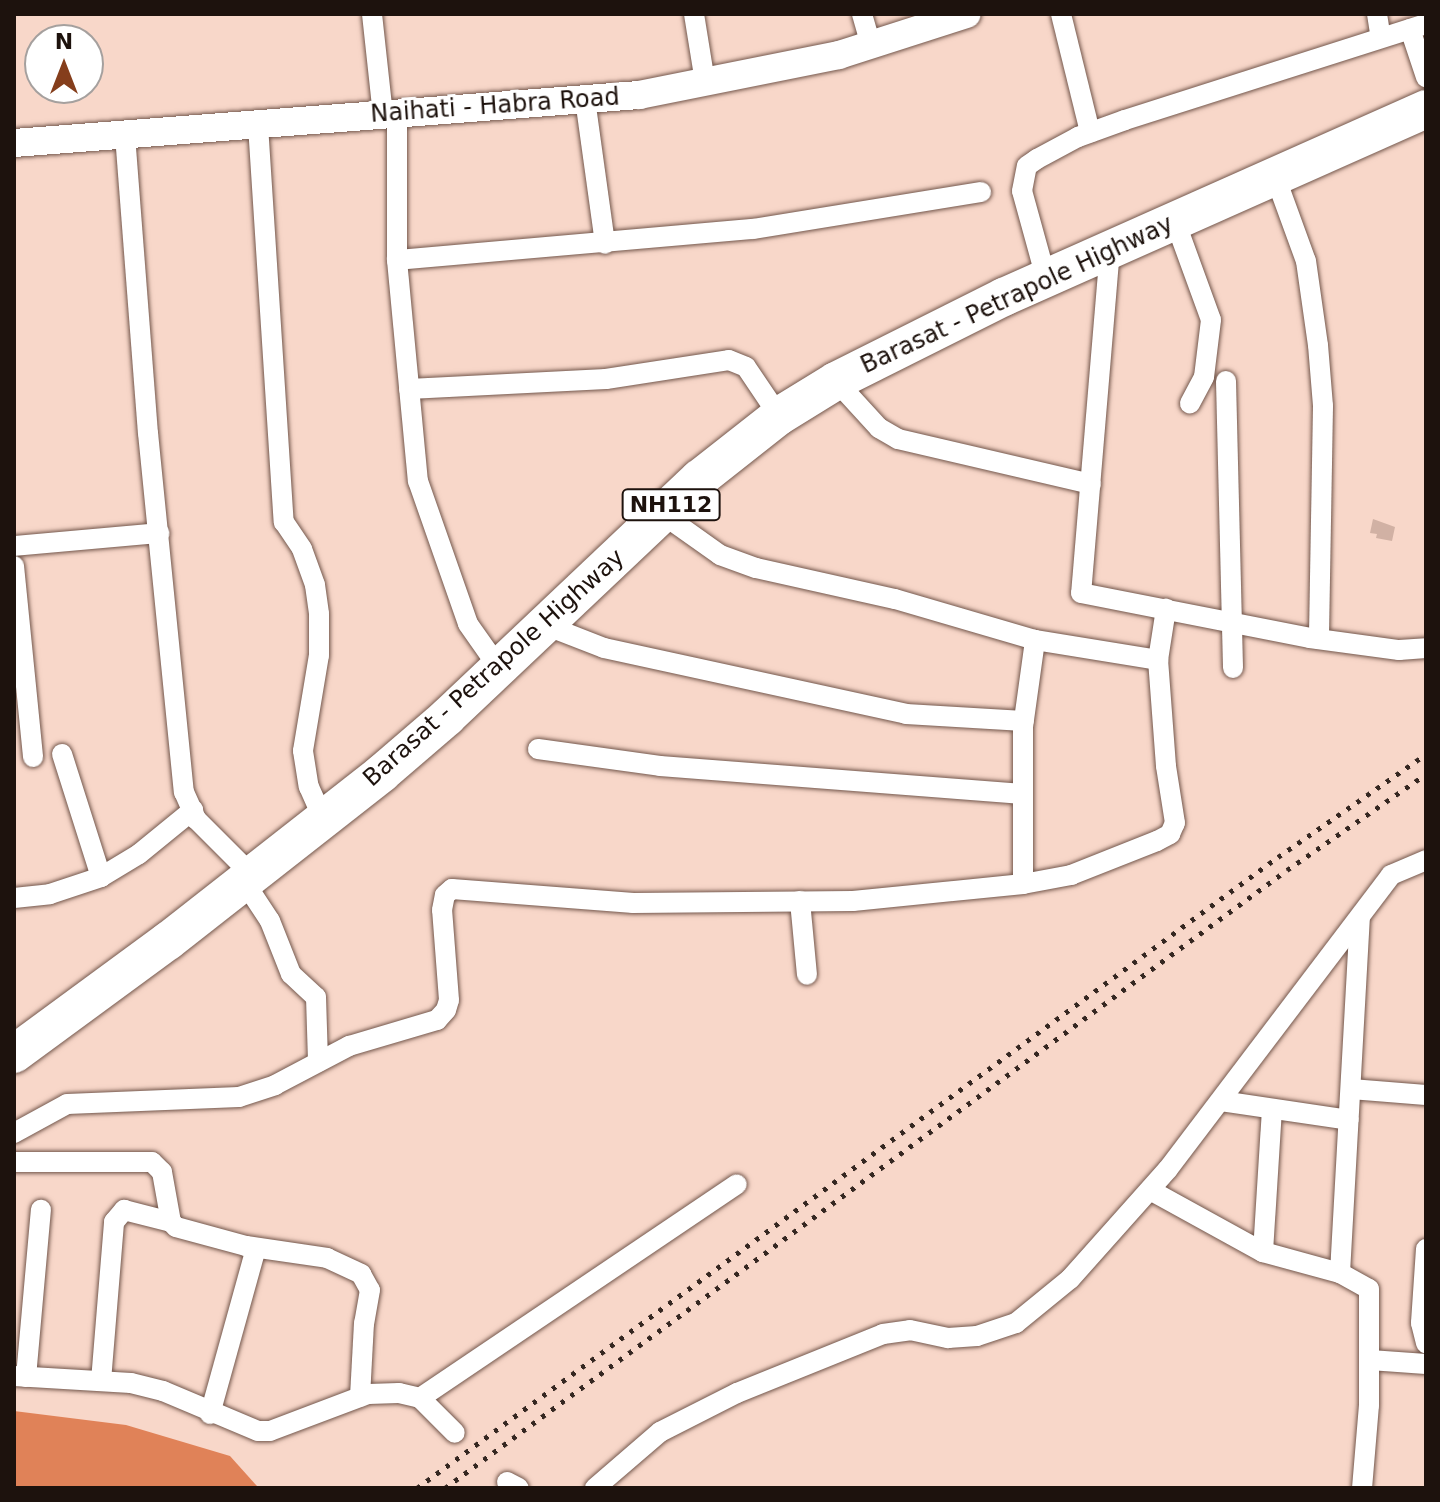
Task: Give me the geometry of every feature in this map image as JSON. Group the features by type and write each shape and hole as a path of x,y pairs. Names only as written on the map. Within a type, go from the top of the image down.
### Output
{"highway":[{"name":"Barasat - Petrapole Highway","path":"14,1054 324,820 447,717 661,513 779,416 836,381 1046,278 1426,109"}],"main road":[{"name":"Naihati - Habra Road","path":"14,143 639,95 839,55 967,14"}],"street":[{"path":"372,14 390,114 397,260 418,481 468,624 499,668"},
{"path":"694,14 705,82"},
{"path":"862,14 871,45"},
{"path":"1061,14 1090,132"},
{"path":"1377,14 1381,38"},
{"path":"1046,278 1025,214 1024,173 1037,159 1090,132 1418,27 1426,77"},
{"path":"585,99 605,244"},
{"path":"258,125 284,522 302,549 315,585 319,614 319,655 303,751 309,787 324,820"},
{"path":"125,135 184,792 216,842 249,879 291,974 316,997 318,1062"},
{"path":"1275,176 1306,261 1318,345 1323,406 1319,639"},
{"path":"397,260 753,229 981,192"},
{"path":"1175,221 1211,320 1204,377 1190,403"},
{"path":"1110,249 1081,593 1319,639 1399,650 1426,648"},
{"path":"409,389 606,379 729,360 746,367 779,416"},
{"path":"836,381 879,428 898,439 1091,484"},
{"path":"1226,381 1233,668"},
{"path":"661,513 720,555 756,568 895,599 1035,640 1158,660"},
{"path":"14,546 159,533"},
{"path":"14,566 33,757"},
{"path":"14,1133 67,1104 239,1097 275,1085 349,1046 437,1020 446,1010 449,1000 442,910 445,895 452,889 633,903 853,901 1023,884 1071,875 1170,834 1175,814 1166,766 1158,660 1166,609"},
{"path":"545,625 604,648 906,714 1024,721"},
{"path":"1023,884 1024,721 1035,640"},
{"path":"538,749 660,766 1023,794"},
{"path":"62,754 101,877"},
{"path":"14,898 50,894 101,877 139,854 193,810"},
{"path":"595,1488 660,1432 737,1393 883,1334 910,1330 948,1338 977,1336 1016,1323 1070,1279 1150,1190 1391,875 1426,860"},
{"path":"800,901 807,975"},
{"path":"1340,1273 1360,919"},
{"path":"1351,1089 1426,1095"},
{"path":"1221,1101 1349,1120"},
{"path":"1263,1252 1272,1109"},
{"path":"14,1162 152,1162 162,1172 171,1222"},
{"path":"420,1398 737,1184"},
{"path":"1150,1190 1263,1252 1340,1273 1369,1289 1370,1360 1362,1488"},
{"path":"41,1210 20,1376 101,1381 163,1391 242,1427 270,1431 360,1397 399,1393 420,1398 455,1433"},
{"path":"101,1381 114,1222 124,1210 171,1222 182,1231 256,1248 327,1258 361,1274 370,1290 364,1323 360,1397"},
{"path":"210,1414 256,1248"},
{"path":"1426,1249 1421,1323 1426,1343"},
{"path":"1370,1360 1426,1364"}],"shaded area":[{"path":"14,1411 126,1425 230,1456 257,1486 14,1488"}],"building":[{"path":"1373,519 1395,527 1392,541 1376,538 1377,534 1370,533"}],"railway":[{"path":"417,1488 1278,857 1426,754"},
{"path":"445,1488 1287,870 1426,774"}]}
